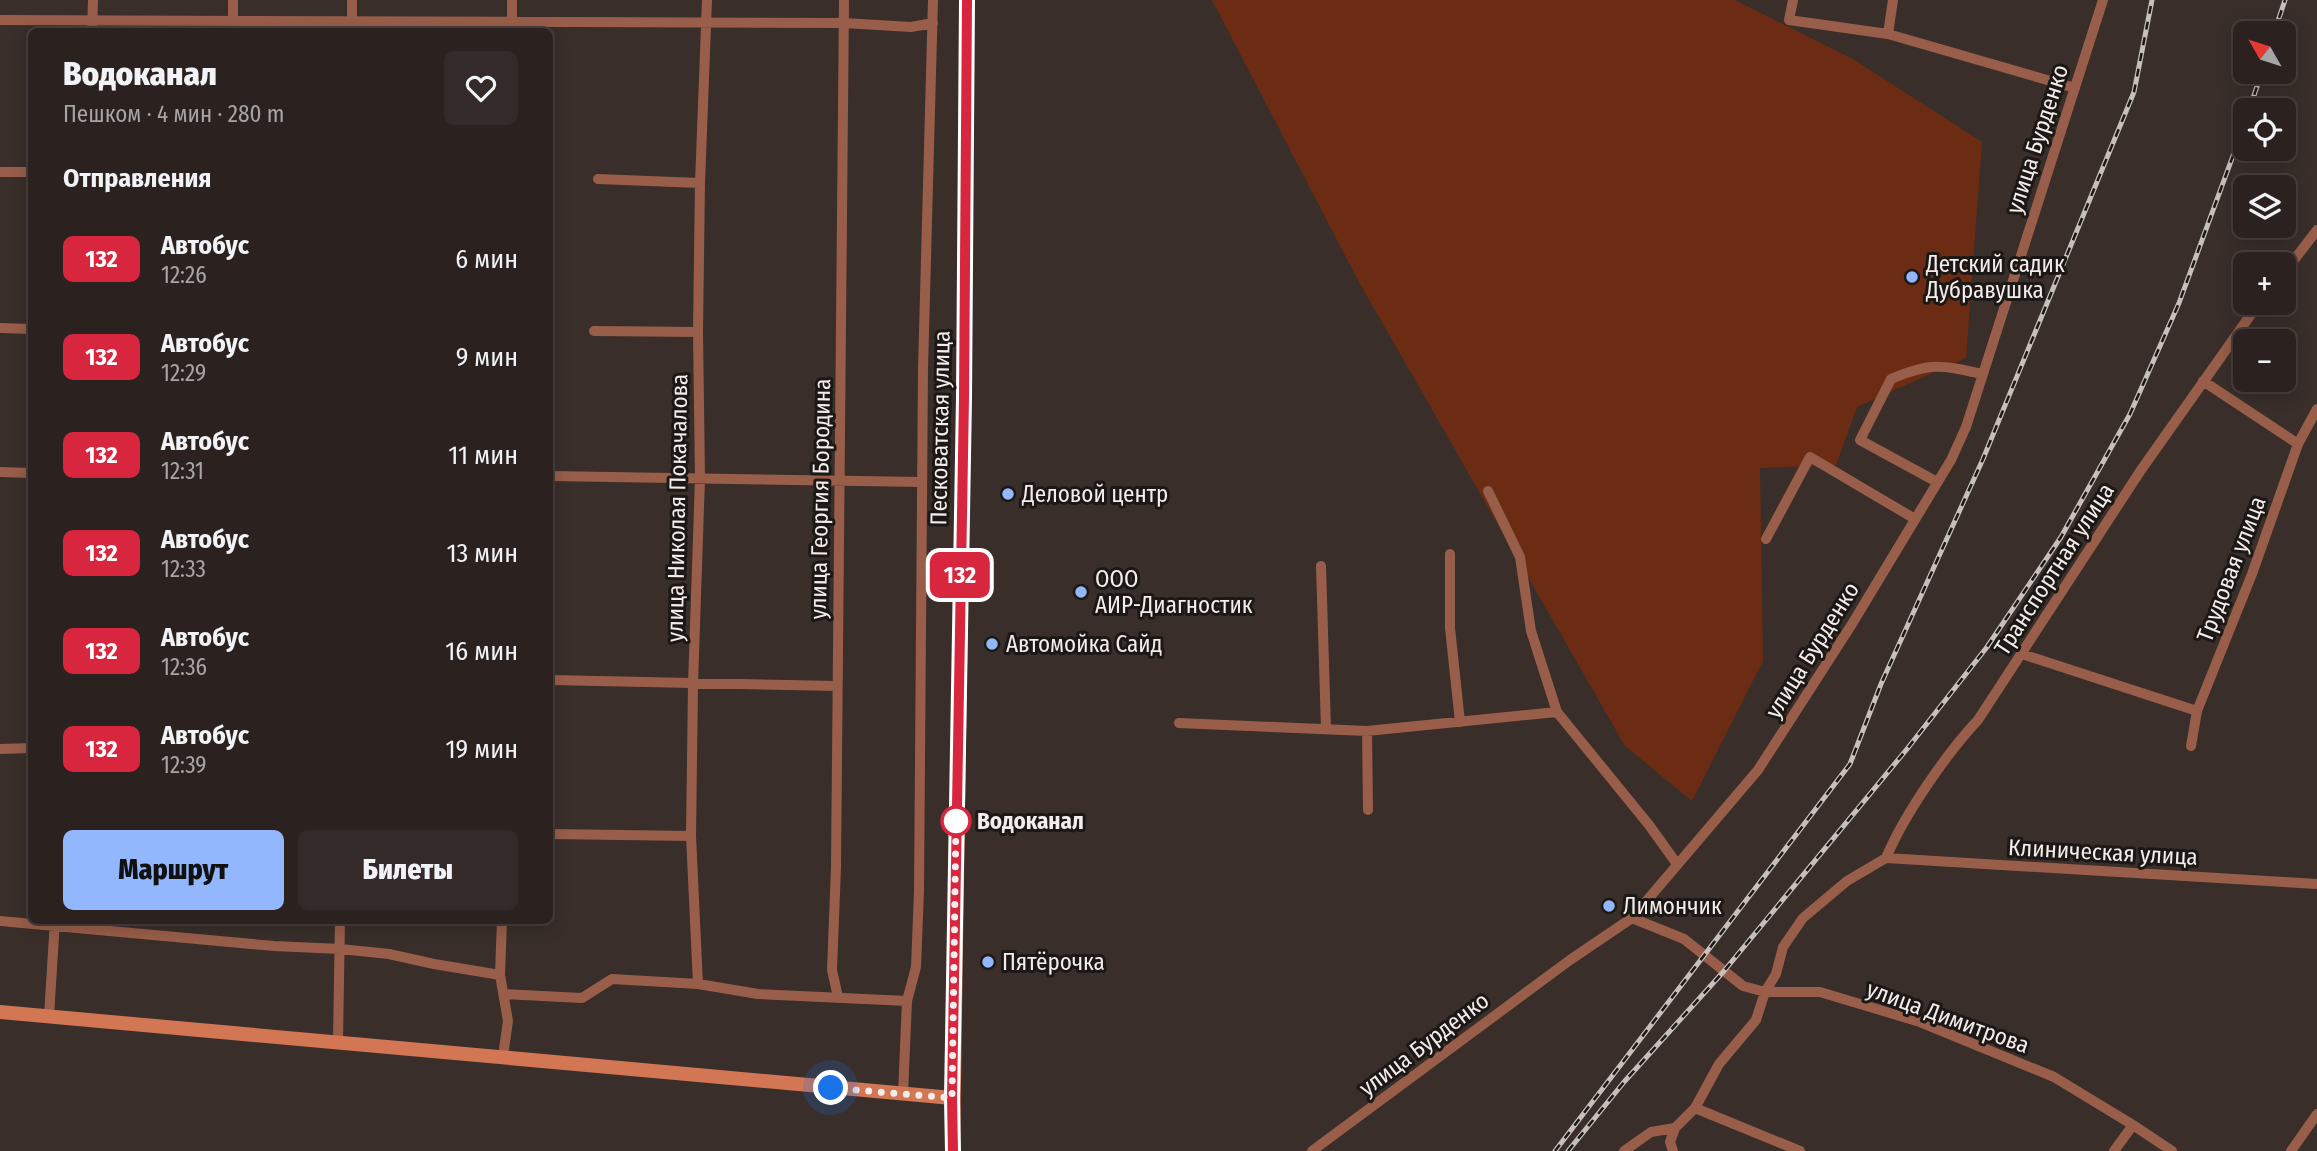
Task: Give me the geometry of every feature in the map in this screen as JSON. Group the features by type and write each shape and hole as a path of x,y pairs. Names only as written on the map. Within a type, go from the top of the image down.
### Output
{"main road":[{"name":"Песковатская улица","path":"953,1151 967,0"},
{"path":"0,1012 952,1098"}],"street":[{"path":"92,26 93,0"},
{"path":"233,0 233,20"},
{"path":"352,0 352,27"},
{"path":"512,0 512,27"},
{"name":"улица Николая Покачалова","path":"698,985 691,836 693,685 701,478 698,332 700,183 708,0"},
{"name":"улица Георгия Бородина","path":"838,997 832,971 836,867 844,0"},
{"path":"904,1094 907,1001 916,967 919,891 922,482 933,0"},
{"path":"1793,0 1789,20 1888,34 2075,88"},
{"path":"1888,34 1893,0"},
{"name":"улица Бурденко","path":"1312,1151 1570,960 1632,918 1758,770 1852,624 1951,460 1966,427 2104,0"},
{"path":"0,20 92,26 233,20 352,27 708,23 844,23 911,27 933,23"},
{"path":"0,172 28,172"},
{"path":"598,179 700,183"},
{"path":"2296,257 2317,230"},
{"name":"Транспортная улица","path":"1886,858 1896,832 1961,738 1978,720 2141,470 2250,315"},
{"path":"0,328 28,329"},
{"path":"594,331 698,332"},
{"path":"1937,482 1860,440 1891,379 1920,366 1947,366 1983,374"},
{"path":"2203,381 2298,444"},
{"name":"Трудовая улица","path":"2191,746 2197,711 2252,575 2298,444 2317,410"},
{"path":"1766,539 1810,457 1915,519"},
{"path":"0,472 28,472"},
{"path":"553,476 922,482"},
{"path":"1488,491 1520,557 1531,631 1557,712 1650,825 1676,864"},
{"path":"1450,554 1450,628 1460,722"},
{"path":"1321,566 1326,729"},
{"path":"2022,654 2197,711"},
{"path":"553,680 837,686"},
{"path":"1179,723 1367,731 1557,712"},
{"path":"1367,731 1368,810"},
{"path":"0,749 28,748"},
{"path":"553,834 691,836"},
{"path":"1673,1151 1670,1142 1675,1128 1695,1108 1719,1064 1756,1020 1765,992 1776,974 1783,947 1803,918 1847,881 1886,858"},
{"name":"Клиническая улица","path":"1886,858 2317,884"},
{"name":"улица Димитрова","path":"1632,918 1684,939 1743,986 1765,992 1820,992 1920,1022 2054,1077 2172,1151"},
{"path":"0,921 28,922"},
{"path":"49,1016 55,924"},
{"path":"65,924 274,946 340,948 389,954 500,975"},
{"path":"338,1041 340,924"},
{"path":"502,924 500,975 508,1021 503,1056"},
{"path":"505,994 582,998 612,979 698,985 758,994 907,1001"},
{"path":"1695,1108 1800,1151"},
{"path":"2291,1151 2317,1114"},
{"path":"2114,1151 2133,1125"},
{"path":"1624,1151 1651,1132 1675,1128"}],"shaded area":[{"path":"1212,0 1735,0 1853,59 1982,142 1966,358 1857,407 1836,465 1760,468 1763,661 1692,801 1625,746 1360,284"}],"railway":[{"path":"1555,1151 1850,764 1881,684 1983,459 2134,92 2152,0"},
{"path":"2278,21 2285,0"},
{"path":"2253,98 2258,84"},
{"path":"1568,1151 1624,1082 1724,971 1907,749 1987,647 2061,537 2130,414 2179,303 2233,156"}],"bus line":[{"name":"132","path":"953,1151 967,0"}],"place":[{"name":"Детский садик Дубравушка","path":"1912,277"},
{"name":"Деловой центр","path":"1008,494"},
{"name":"ООО АИР-Диагностик","path":"1081,592"},
{"name":"Автомойка Сайд","path":"992,644"},
{"name":"Водоканал","path":"956,821"},
{"name":"Лимончик","path":"1609,906"},
{"name":"Пятёрочка","path":"988,962"}],"route":[{"path":"831,1088 952,1098 956,821"}]}
